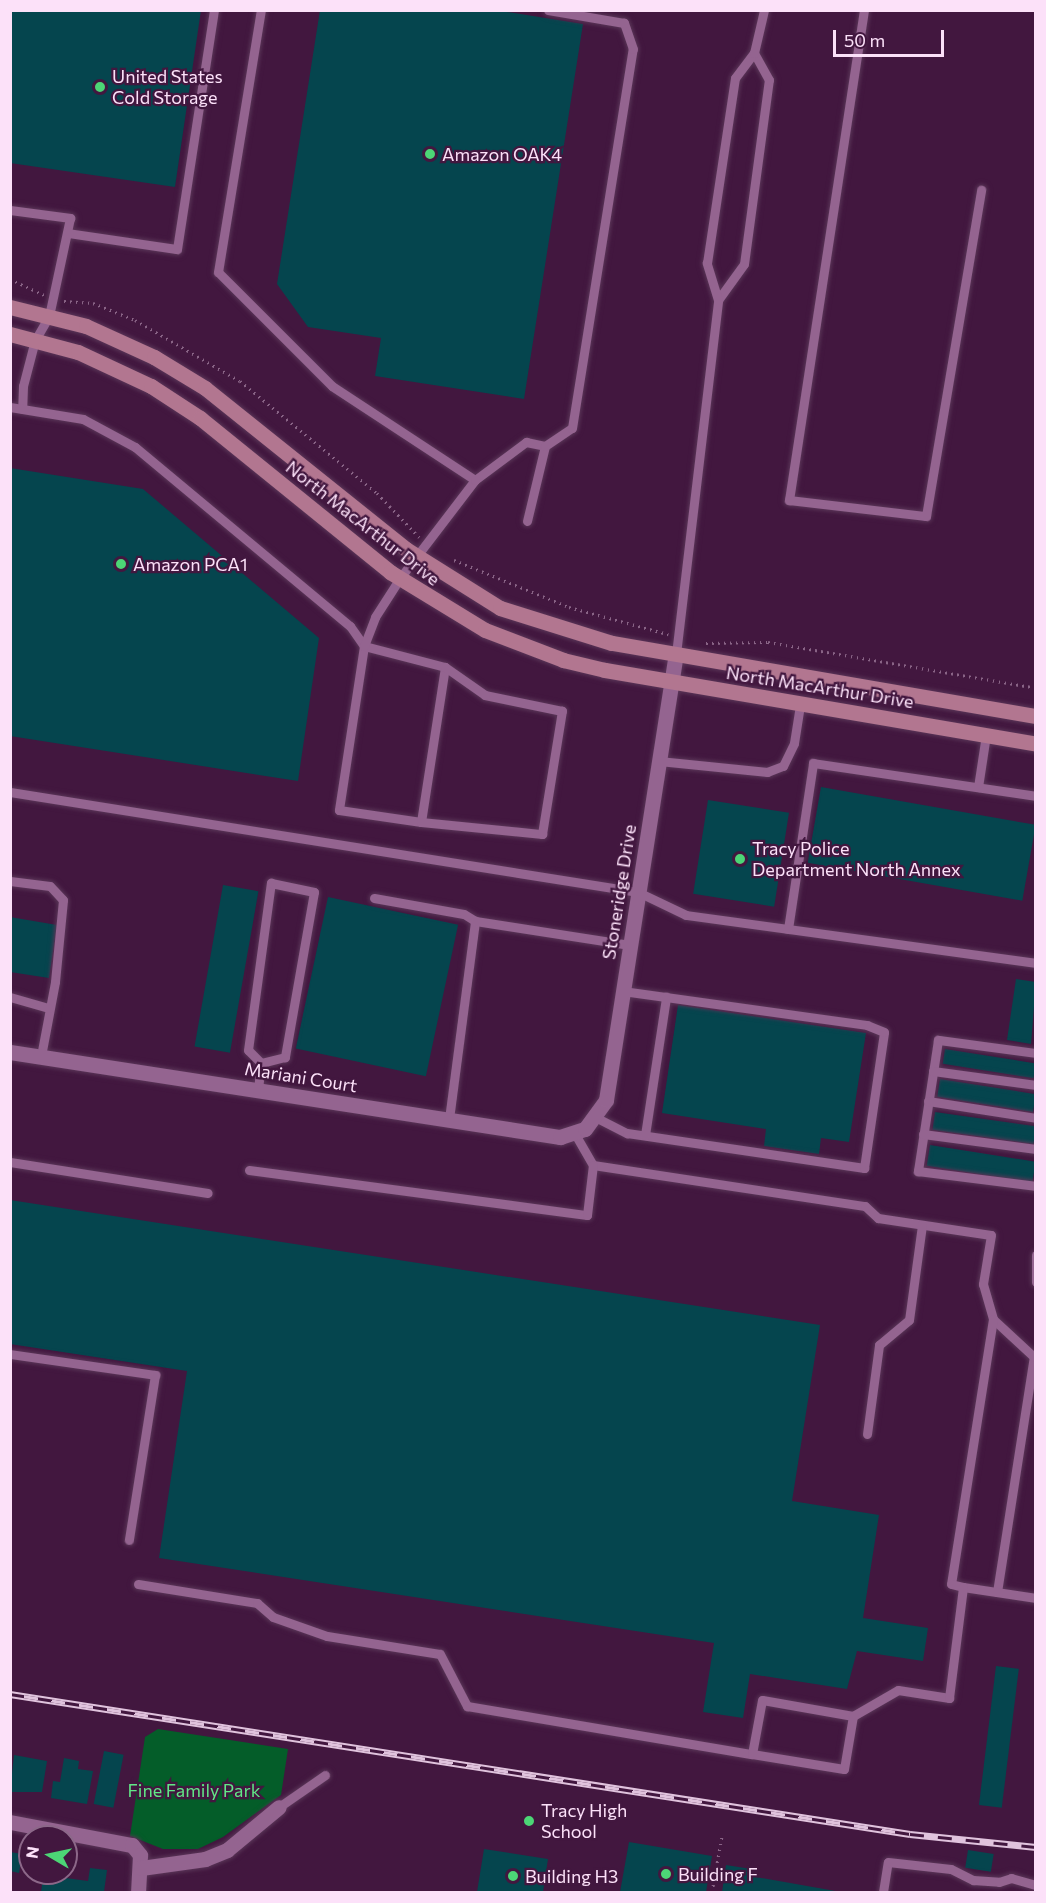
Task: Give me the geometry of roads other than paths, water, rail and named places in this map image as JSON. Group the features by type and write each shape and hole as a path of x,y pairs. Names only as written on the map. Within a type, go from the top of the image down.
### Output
{"main road":[{"name":"North MacArthur Drive","path":"10,307 86,326 154,357 205,388 415,556 457,585 520,615 569,633 676,654 1035,716"},
{"name":"North MacArthur Drive","path":"10,334 78,352 170,399 400,578 442,608 496,634 562,660 672,682 1035,744"}],"street":[{"name":"Stoneridge Drive","path":"586,1127 606,1100 676,654"},
{"name":"Mariani Court","path":"10,1052 560,1137 586,1127"},
{"path":"141,1868 206,1859 227,1850 279,1807"},
{"path":"10,1822 132,1845 141,1868 138,1893"}],"lane":[{"path":"68,233 177,249 214,10"},
{"path":"261,10 218,272 332,386 475,480"},
{"path":"527,521 545,446 572,428 633,49 624,23 548,10"},
{"path":"676,654 718,300 707,263 735,78 753,53 764,10"},
{"path":"864,10 789,500 926,516 981,190"},
{"path":"718,300 744,264 770,80 753,53"},
{"path":"10,210 70,218 49,316 35,340 22,409"},
{"path":"10,407 83,419 135,447 350,626 364,646 445,667 485,695 562,711 542,834 421,822 339,810 364,646 375,617 415,556 475,480 526,442 545,446"},
{"path":"421,822 445,667"},
{"path":"659,761 767,772 783,766 794,743 800,704"},
{"path":"978,787 986,735"},
{"path":"788,929 813,763 1035,796"},
{"path":"10,792 639,892 686,915 1035,963"},
{"path":"10,881 50,886 63,900 56,982 48,1008 41,1056"},
{"path":"271,883 314,892 285,1057 261,1063 248,1050 271,883"},
{"path":"374,898 464,914 475,921 630,945"},
{"path":"449,1119 475,921"},
{"path":"249,1170 587,1215 593,1165 586,1127 864,1168 884,1032 867,1025 623,991"},
{"path":"645,1135 666,997"},
{"path":"10,998 48,1008"},
{"path":"1035,1053 938,1040 918,1171 1035,1186"},
{"path":"258,1090 261,1063"},
{"path":"933,1071 1035,1085"},
{"path":"928,1101 1035,1118"},
{"path":"923,1134 1035,1149"},
{"path":"10,1162 208,1193"},
{"path":"593,1165 865,1206 878,1218 991,1235 983,1284 993,1319 951,1584 1035,1598"},
{"path":"867,1434 879,1345 909,1320 922,1225"},
{"path":"1035,1255 1035,1282"},
{"path":"993,1319 1034,1358 997,1592"},
{"path":"10,1354 155,1375 129,1540"},
{"path":"138,1584 257,1604 273,1617 327,1636 440,1654 466,1706 844,1769 853,1716"},
{"path":"752,1754 762,1700 853,1716 898,1690 949,1698 963,1587"},
{"path":"279,1807 325,1775"},
{"path":"883,1893 888,1862 951,1869 973,1880 999,1882 1011,1878 1035,1885"}],"railway":[{"path":"10,1694 910,1834 1036,1847"}],"place":[{"name":"United States Cold Storage","path":"100,87"},
{"name":"Amazon OAK4","path":"430,154"},
{"name":"Amazon PCA1","path":"121,564"},
{"name":"Tracy Police Department North Annex","path":"740,859"},
{"name":"Tracy High School","path":"529,1821"},
{"name":"Building F","path":"666,1874"},
{"name":"Building H3","path":"513,1876"}],"park label":[{"name":"Fine Family Park","path":"194,1790"}]}
